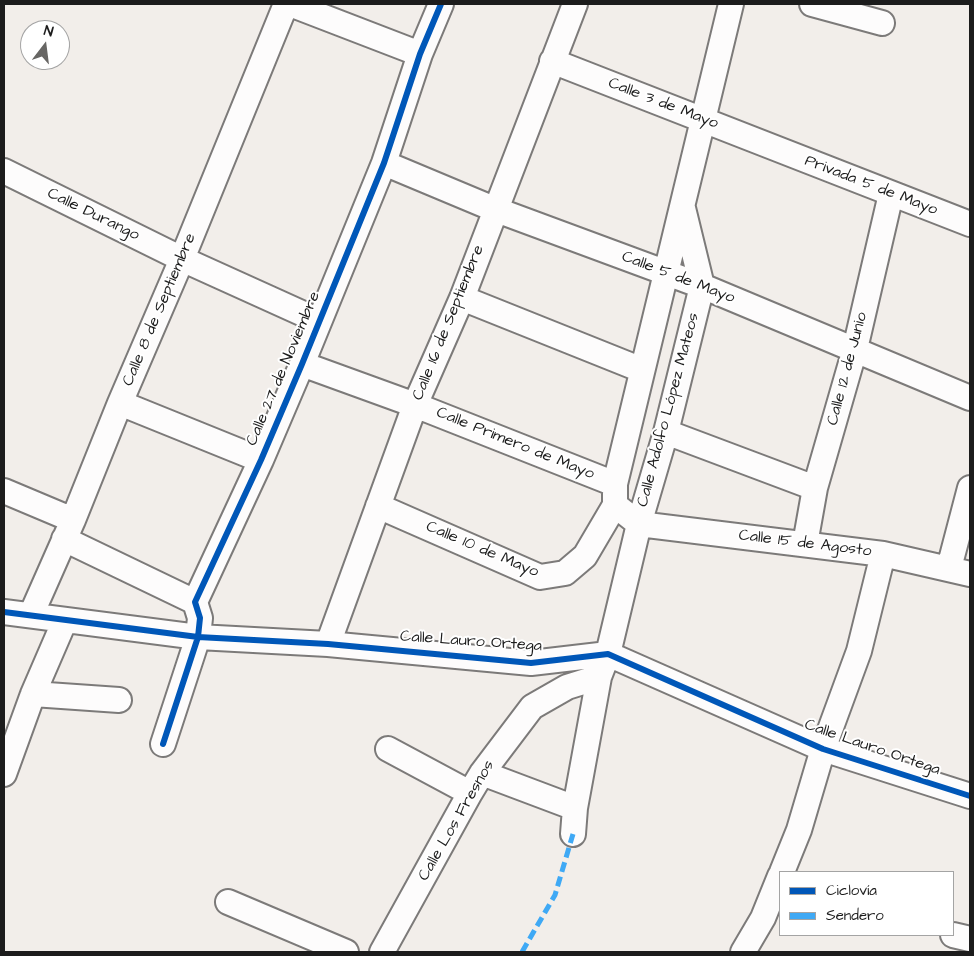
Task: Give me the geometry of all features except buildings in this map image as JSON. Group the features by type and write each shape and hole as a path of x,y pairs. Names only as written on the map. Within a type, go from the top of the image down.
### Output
{"street":[{"name":"Calle 8 de Septiembre","path":"31,615 69,530 286,4"},
{"path":"290,4 420,54"},
{"name":"Calle 27 de Noviembre","path":"195,602 261,460 302,364 384,163 420,54 441,4"},
{"name":"Calle 16 de Septiembre","path":"328,644 415,405 462,298 494,209 575,4"},
{"name":"Calle Adolfo López Mateos","path":"639,524 615,495 642,370 732,4"},
{"path":"812,4 882,23"},
{"name":"Calle 3 de Mayo","path":"552,61 773,147"},
{"name":"Privada 5 de Mayo","path":"773,147 970,224"},
{"name":"Calle 5 de Mayo","path":"384,163 494,209 702,286 970,398"},
{"name":"Calle Durango","path":"4,171 182,259 319,321"},
{"name":"Calle 12 de Junio","path":"805,544 815,488 855,349 891,194"},
{"name":"Calle Adolfo López Mateos","path":"573,834 575,808 599,677 608,654 639,524 666,432 702,286 683,208"},
{"path":"462,298 642,370"},
{"name":"Calle Primero de Mayo","path":"302,364 415,405 615,495"},
{"path":"120,403 261,460"},
{"path":"666,432 815,488"},
{"path":"960,571 970,488"},
{"path":"4,491 195,602 200,618 198,637 163,744"},
{"name":"Calle 10 de Mayo","path":"378,506 540,577 565,573 585,556 615,495"},
{"name":"Calle 15 de Agosto","path":"639,524 883,554 960,571"},
{"path":"782,871 799,830 823,749 859,651 883,554"},
{"name":"Calle Lauro Ortega","path":"4,612 198,637 328,644 530,663 608,654 823,749 970,796"},
{"path":"4,774 33,694 66,620"},
{"name":"Calle Los Fresnos","path":"382,952 476,783 532,707 567,687 599,677"},
{"path":"33,694 119,700"},
{"path":"388,749 476,783 575,808"},
{"path":"743,952 763,918 779,878"},
{"path":"228,902 346,952"},
{"path":"954,935 970,939"}],"marked path":[{"path":"522,952 555,895 573,834"}],"cycle path":[{"path":"163,744 198,637 200,618 195,602 261,460 302,364 384,163 420,54 441,4"},
{"path":"4,612 198,637 328,644 531,663 608,654 823,749 970,796"}]}
